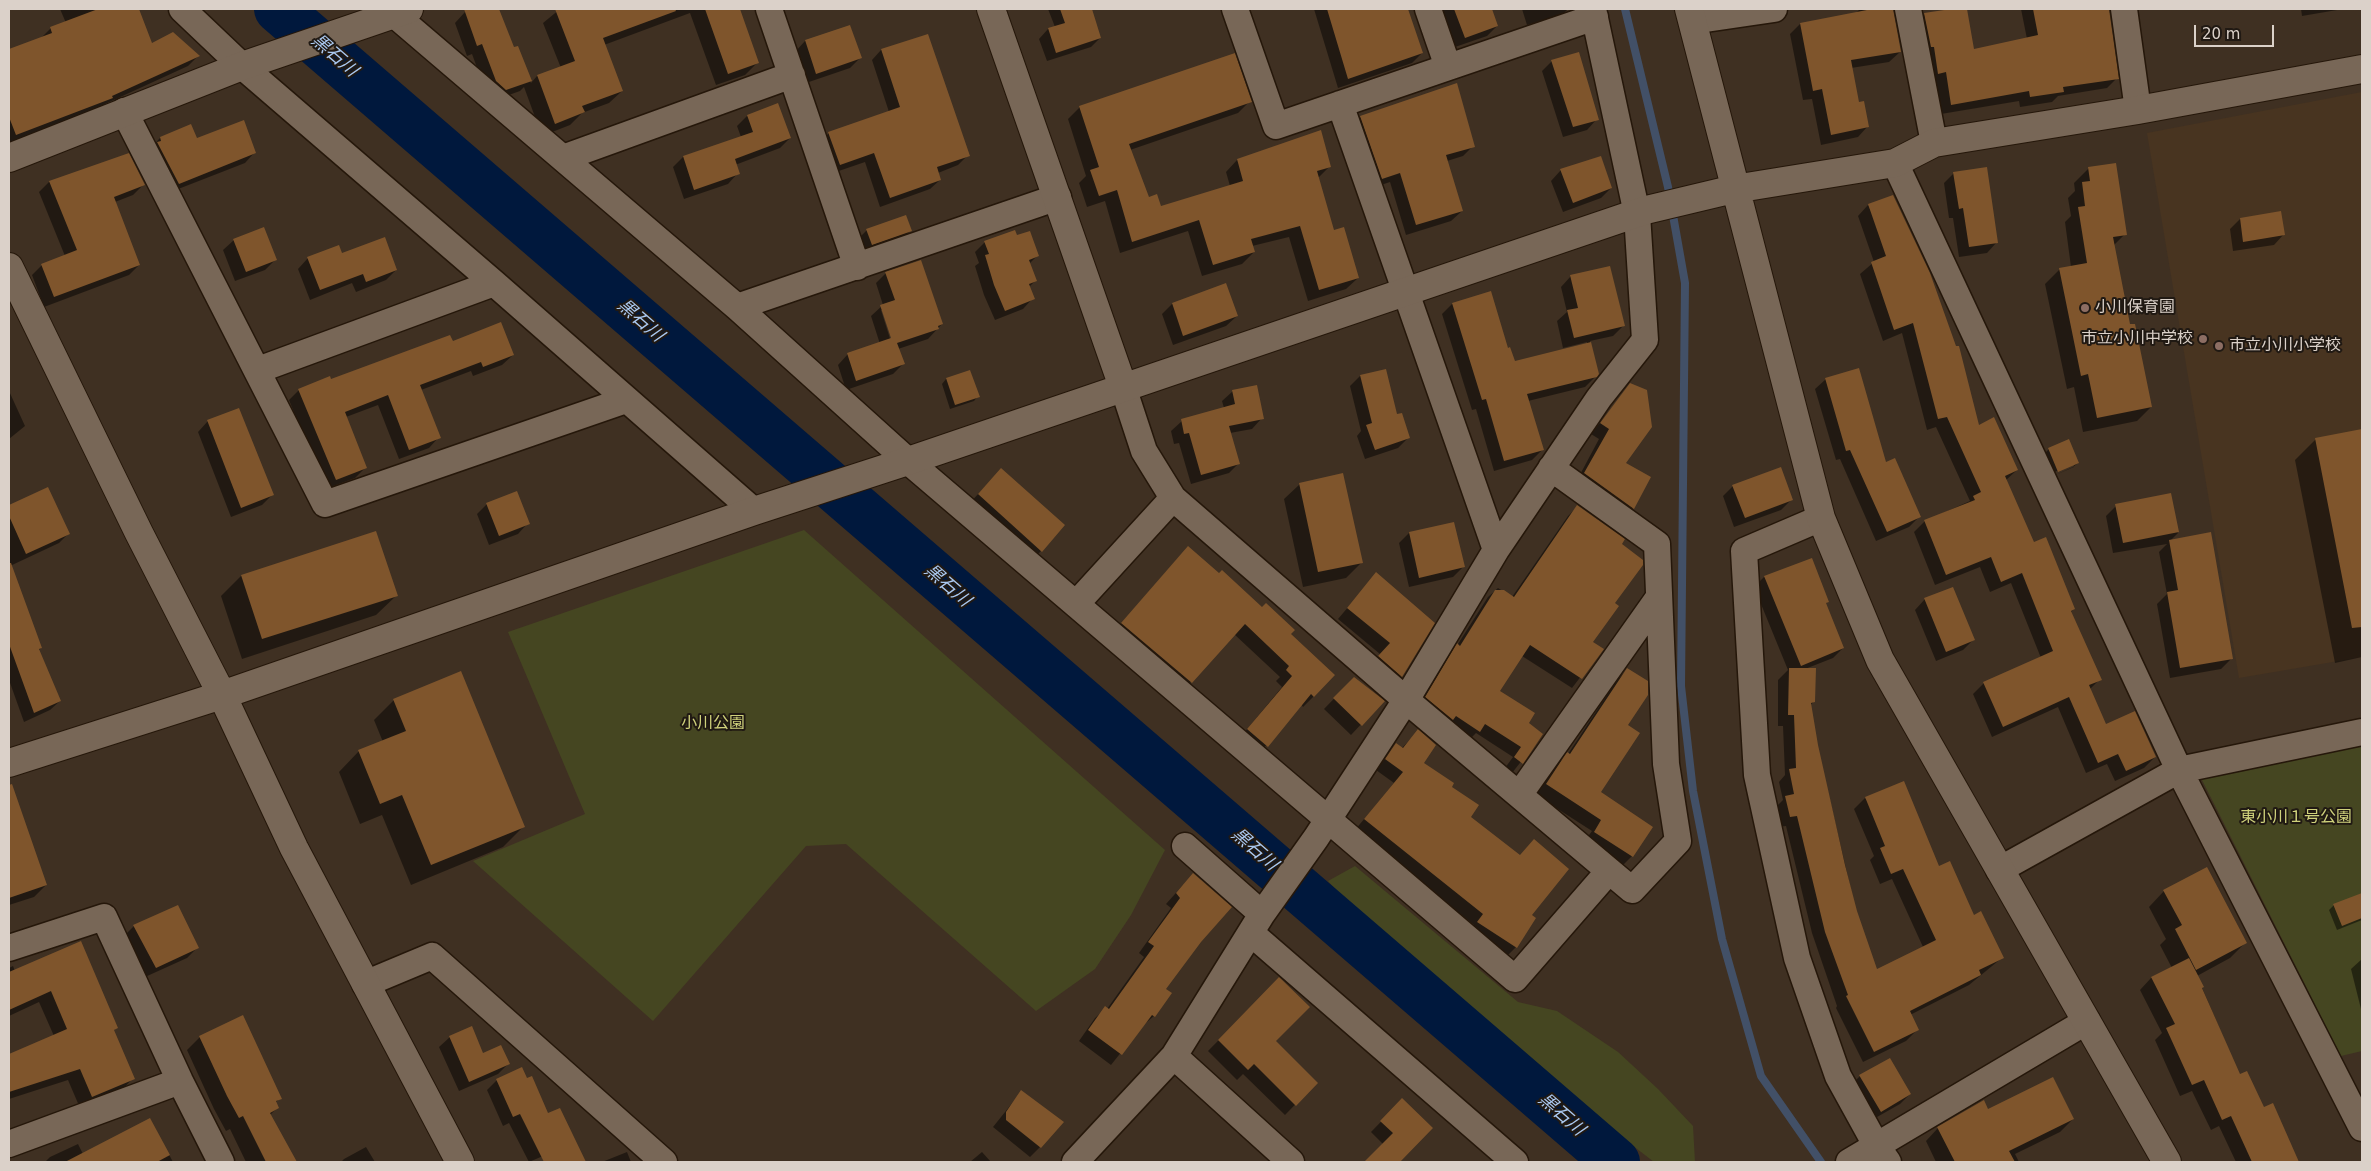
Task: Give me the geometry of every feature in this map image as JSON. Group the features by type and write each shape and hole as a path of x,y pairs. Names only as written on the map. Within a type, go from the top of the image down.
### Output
{"street":[{"path":"182,9 242,66 494,283 754,511"},
{"path":"769,9 857,267"},
{"path":"991,9 1058,197 1144,451 1173,498 1406,700 1632,890 1678,840 1666,764 1658,544 1552,468"},
{"path":"1075,1162 1174,1056 1262,916 1322,829 1406,700 1496,550 1599,398 1644,340 1642,212 1594,13 1448,67 1276,126 1235,9"},
{"path":"1428,9 1448,67"},
{"path":"1774,9 1691,15 1734,189 1821,518 1880,660 2167,1162"},
{"path":"1908,9 1934,143"},
{"path":"2124,9 2138,110"},
{"path":"9,158 242,66 392,13 737,307 898,464 1076,604 1322,829 1515,979 1609,871"},
{"path":"9,763 222,695 754,511 1642,212 1734,189 1895,163 1934,143 2138,110 2362,69"},
{"path":"563,158 792,75"},
{"path":"1340,104 1496,550"},
{"path":"124,111 325,504 626,400"},
{"path":"1895,163 2179,770 2354,1091 2362,1128"},
{"path":"737,307 1058,197"},
{"path":"9,267 139,533 222,695 294,848 460,1162"},
{"path":"258,370 494,283"},
{"path":"1076,604 1173,498"},
{"path":"1821,518 1744,552 1757,775 1797,958 1838,1076 1882,1154"},
{"path":"1519,795 1659,597"},
{"path":"1999,870 2179,770 2362,732"},
{"path":"1185,846 1262,916 1515,1162"},
{"path":"9,948 104,917 180,1081 221,1162"},
{"path":"365,984 432,956 664,1162"},
{"path":"1850,1162 1882,1154 2087,1021"},
{"path":"1174,1056 1291,1162"},
{"path":"14,1150 180,1081"}],"shaded area":[{"path":"2362,92 2362,657 2239,678 2147,133"}],"green space":[{"name":"小川公園","path":"804,530 1165,850 1131,915 1095,969 1036,1011 846,844 806,846 653,1021 473,861 585,814 508,632"},
{"name":"東小川１号公園","path":"2362,739 2362,1051 2341,1056 2197,770"},
{"path":"1355,866 1518,1002 1557,1011 1618,1052 1658,1089 1693,1126 1695,1162 1654,1162 1562,1091 1377,936 1328,881"}],"building":[{"path":"98,9 139,9 152,43 173,32 200,56 112,96 113,98 16,135 9,117 9,49 52,33 50,27"},
{"path":"464,9 499,9 514,47 518,46 532,81 506,90 496,81 482,44 477,46"},
{"path":"555,9 675,9 676,11 603,38 623,91 582,106 585,112 555,124 537,75 575,61"},
{"path":"705,9 740,9 759,63 728,74"},
{"path":"1060,9 1092,9 1101,38 1056,53 1048,28 1065,23"},
{"path":"1327,9 1408,9 1423,53 1348,79"},
{"path":"1454,9 1492,9 1498,26 1465,38"},
{"path":"1872,9 1893,9 1901,52 1851,60 1859,102 1864,101 1869,127 1831,135 1822,89 1813,91 1800,23"},
{"path":"1967,9 1974,49 2038,35 2033,9 2109,9 2119,79 2063,87 2064,92 2030,97 2029,91 1951,105 1946,72 1938,74 1934,47 1931,47 1924,13"},
{"path":"850,25 862,58 816,74 805,40"},
{"path":"928,34 970,156 937,167 941,180 890,198 874,153 840,165 828,132 900,107 881,49"},
{"path":"1579,52 1599,120 1573,127 1551,60"},
{"path":"1235,53 1252,102 1129,144 1149,197 1157,194 1161,206 1243,181 1237,159 1321,130 1331,167 1317,171 1334,230 1344,227 1359,278 1319,290 1300,226 1251,239 1255,252 1213,265 1199,220 1132,242 1117,190 1099,196 1090,170 1099,167 1079,106"},
{"path":"1457,83 1475,147 1446,155 1463,211 1416,225 1400,173 1382,179 1360,116"},
{"path":"778,103 791,138 735,159 740,174 694,190 683,156 753,132 747,115"},
{"path":"244,120 256,153 179,184 157,142 161,141 160,137 191,124 197,138"},
{"path":"129,153 145,185 114,197 140,265 54,297 41,264 77,250 49,181"},
{"path":"1601,156 1612,188 1573,203 1560,169"},
{"name":"小川保育園","path":"2116,163 2127,235 2113,237 2130,324 2135,324 2152,407 2097,418 2088,374 2081,376 2059,268 2087,263 2078,207 2085,206 2082,182 2090,181 2088,167"},
{"path":"1987,167 1998,243 1969,247 1963,208 1959,209 1953,172"},
{"path":"1893,195 1930,273 1956,346 1959,346 1979,425 1994,417 2018,470 2005,476 2034,542 2046,537 2075,609 2071,611 2102,680 2089,685 2106,724 2135,711 2156,757 2126,771 2118,754 2098,763 2069,697 2003,727 1983,682 2053,651 2022,573 2001,582 1991,557 1946,575 1924,520 1975,500 1973,496 1981,492 1947,417 1938,419 1913,323 1894,330 1871,262 1886,256 1868,204"},
{"path":"2281,211 2285,235 2243,242 2240,218"},
{"path":"906,215 912,231 872,245 866,229"},
{"path":"264,227 277,260 246,272 233,239"},
{"path":"1015,230 1017,235 1030,231 1039,256 1029,260 1037,281 1029,284 1035,299 1005,311 994,285 985,255 989,254 984,241"},
{"path":"385,237 397,270 366,282 363,274 320,290 307,257 339,245 342,253"},
{"path":"921,260 943,324 938,326 939,329 897,343 905,364 856,381 847,353 891,338 880,305 895,300 885,272"},
{"path":"1610,266 1625,326 1574,338 1567,310 1578,308 1570,275"},
{"path":"1226,283 1238,316 1183,336 1172,303"},
{"path":"1491,291 1508,348 1510,347 1515,361 1591,342 1599,374 1597,377 1527,394 1544,450 1504,461 1486,399 1482,400 1452,303"},
{"path":"501,322 514,355 483,367 481,362 420,385 441,438 409,450 388,395 345,412 367,468 336,480 298,389 330,376 331,379 450,335 453,341"},
{"path":"1859,368 1886,462 1895,458 1921,517 1887,532 1850,450 1846,451 1825,378"},
{"path":"1386,369 1397,414 1402,413 1410,438 1375,450 1366,425 1372,423 1360,375"},
{"path":"970,370 980,397 955,405 946,378"},
{"path":"1630,383 1647,390 1652,427 1626,463 1651,477 1634,509 1584,473 1609,429 1600,423"},
{"path":"1257,385 1264,419 1229,426 1240,464 1201,475 1189,433 1184,434 1181,419 1235,404 1232,390"},
{"path":"239,408 274,495 241,508 207,420"},
{"path":"2362,429 2362,627 2352,628 2315,438"},
{"path":"2069,439 2079,463 2058,472 2048,448"},
{"path":"1781,467 1793,500 1745,518 1732,485"},
{"path":"1001,468 1065,525 1042,552 978,494"},
{"path":"1343,473 1363,563 1318,572 1299,483"},
{"path":"48,487 70,534 26,554 9,516 9,505"},
{"path":"517,491 530,524 499,536 486,503"},
{"path":"2171,493 2179,532 2123,543 2115,504"},
{"path":"1577,505 1625,539 1622,544 1643,560 1643,565 1615,603 1619,606 1593,642 1604,649 1582,679 1530,645 1500,691 1535,713 1529,723 1543,734 1523,764 1514,757 1521,747 1485,724 1480,732 1456,716 1453,720 1425,697 1457,643 1460,646 1495,590 1504,590 1514,597"},
{"path":"1454,522 1465,567 1419,578 1409,532"},
{"path":"376,531 398,596 262,639 241,575"},
{"path":"2211,532 2233,659 2180,668 2167,592 2178,590 2169,540"},
{"path":"1188,546 1219,573 1222,570 1262,607 1266,603 1295,630 1291,634 1335,675 1314,697 1311,694 1268,747 1247,729 1292,676 1286,670 1289,666 1245,624 1192,683 1121,623"},
{"path":"1812,558 1829,602 1826,603 1844,648 1801,666 1764,576"},
{"path":"9,563 11,563 42,648 39,649 61,701 34,713 9,644"},
{"path":"1376,572 1435,623 1402,677 1378,656 1390,643 1347,608"},
{"path":"1953,587 1975,640 1946,652 1924,598"},
{"path":"1627,668 1648,681 1648,695 1628,725 1640,733 1601,792 1653,827 1633,857 1594,832 1601,820 1546,784 1567,752 1570,754"},
{"path":"1789,668 1816,668 1815,702 1811,703 1818,745 1857,911 1877,969 1936,940 1903,869 1891,874 1880,848 1885,846 1865,797 1904,781 1939,866 1950,861 1974,915 1981,911 2004,958 1979,970 1981,975 1910,1011 1919,1030 1874,1052 1846,996 1848,995 1825,932 1797,816 1790,817 1785,796 1794,794 1789,769 1796,768 1794,715 1788,715"},
{"path":"461,671 525,827 431,865 402,795 380,804 358,750 406,731 393,699"},
{"path":"1354,677 1385,701 1362,726 1333,698"},
{"path":"1418,729 1436,745 1424,763 1454,783 1452,787 1479,805 1471,817 1520,855 1534,839 1569,869 1532,915 1536,918 1517,948 1477,922 1483,914 1364,819 1403,772 1385,759 1396,743 1403,748"},
{"path":"12,784 47,885 9,898 9,785"},
{"path":"2207,867 2247,943 2196,970 2175,929 2182,925 2163,890"},
{"path":"1193,873 1232,907 1201,942 1166,989 1172,993 1155,1017 1152,1015 1122,1055 1088,1030 1105,1006 1109,1009 1154,946 1148,942 1180,898 1176,893"},
{"path":"2362,893 2362,918 2342,926 2333,904"},
{"path":"178,905 199,948 156,968 133,925"},
{"path":"81,941 118,1028 114,1030 135,1079 92,1097 80,1069 9,1092 9,1054 67,1029 51,991 9,1010 9,972"},
{"path":"2189,958 2204,987 2202,988 2240,1074 2247,1071 2264,1107 2273,1103 2299,1162 2252,1162 2231,1116 2222,1120 2204,1080 2192,1085 2166,1028 2175,1024 2151,977"},
{"path":"1279,977 1310,1007 1276,1041 1318,1083 1296,1106 1254,1064 1248,1070 1218,1040"},
{"path":"243,1015 282,1099 276,1101 279,1108 270,1113 297,1162 266,1162 243,1116 239,1118 227,1096 199,1036"},
{"path":"472,1026 483,1053 501,1045 510,1064 469,1082 449,1036"},
{"path":"1890,1058 1911,1094 1881,1112 1859,1075"},
{"path":"522,1067 527,1078 532,1076 548,1113 560,1108 586,1162 544,1162 520,1114 513,1117 496,1079"},
{"path":"2053,1077 2074,1119 2009,1151 2015,1162 1955,1162 1937,1127 1984,1100 1988,1109"},
{"path":"1021,1090 1064,1122 1041,1148 1006,1120 1006,1112"},
{"path":"1402,1098 1433,1128 1400,1162 1364,1162 1393,1133 1380,1121"},
{"path":"150,1118 170,1155 157,1162 65,1162"}],"waterway":[{"name":"黒石川","path":"278,9 1616,1162"},
{"path":"1625,9 1668,187 1685,283 1681,686 1693,791 1722,939 1761,1076 1821,1162"}],"place":[{"name":"小川保育園","path":"2085,308"},
{"name":"市立小川中学校","path":"2203,339"},
{"name":"市立小川小学校","path":"2219,346"}]}
